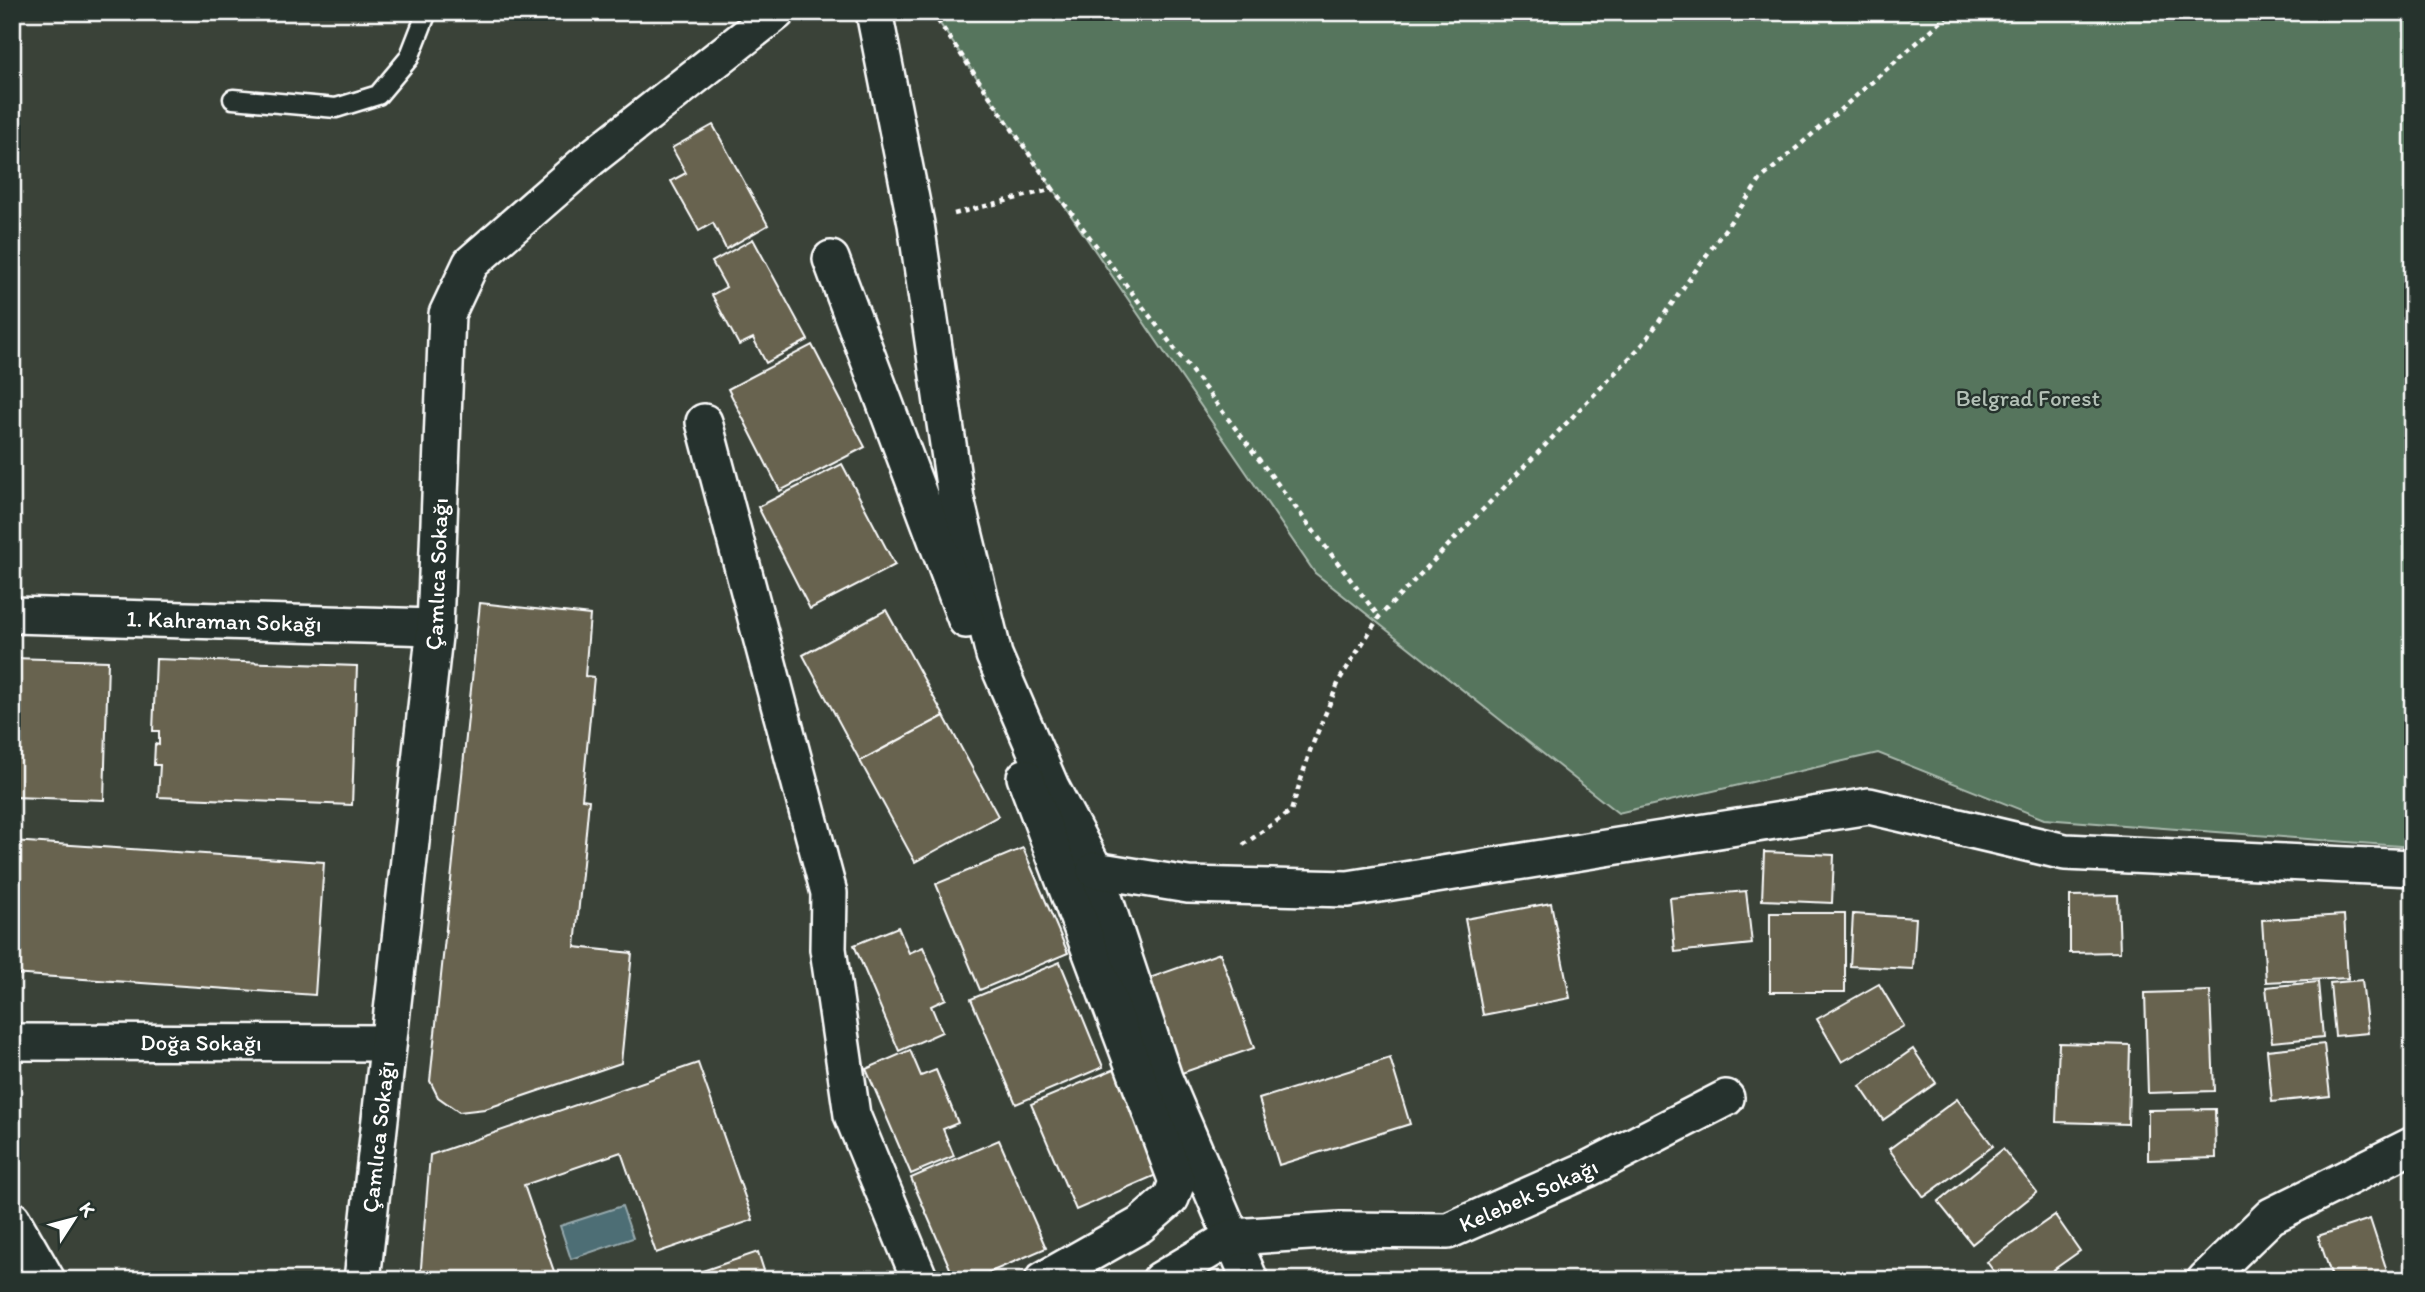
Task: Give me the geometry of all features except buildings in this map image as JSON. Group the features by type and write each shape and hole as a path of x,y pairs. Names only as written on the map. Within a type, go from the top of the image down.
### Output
{"street":[{"name":"Çamlıca Sokağı","path":"362,1280 435,627 447,314 471,263 590,159 777,12"},
{"path":"874,12 916,224 956,499 994,655 1051,787 1095,870 1164,1078 1250,1280"},
{"path":"831,259 1177,1182 1171,1198 1140,1225 1043,1280"},
{"path":"704,422 830,893 828,949 852,1115 920,1280"},
{"name":"1. Kahraman Sokağı","path":"12,615 435,627"},
{"path":"1095,870 1188,885 1348,889 1869,806 2065,852 2413,868"},
{"name":"Doğa Sokağı","path":"12,1042 388,1043"},
{"name":"Kelebek Sokağı","path":"1232,1237 1341,1230 1448,1231 1588,1170 1726,1098"},
{"path":"2205,1280 2270,1216 2413,1145"},
{"path":"12,1219 47,1280"},
{"path":"1160,1280 1232,1237"}],"lane":[{"path":"233,99 336,108 378,94 409,58 427,12"}],"path":[{"path":"932,12 1053,189 1379,617"},
{"path":"1240,848 1291,811 1311,748 1340,679 1379,617 1643,344 1761,179 1952,12"},
{"path":"916,224 1053,189"}],"green space":[{"name":"Belgrad Forest","path":"932,12 1905,12 1910,19 1919,12 2413,12 2413,847 2044,819 1878,753 1618,813 1315,573"}],"water":[{"path":"622,1206 633,1238 571,1259 560,1226"}]}
